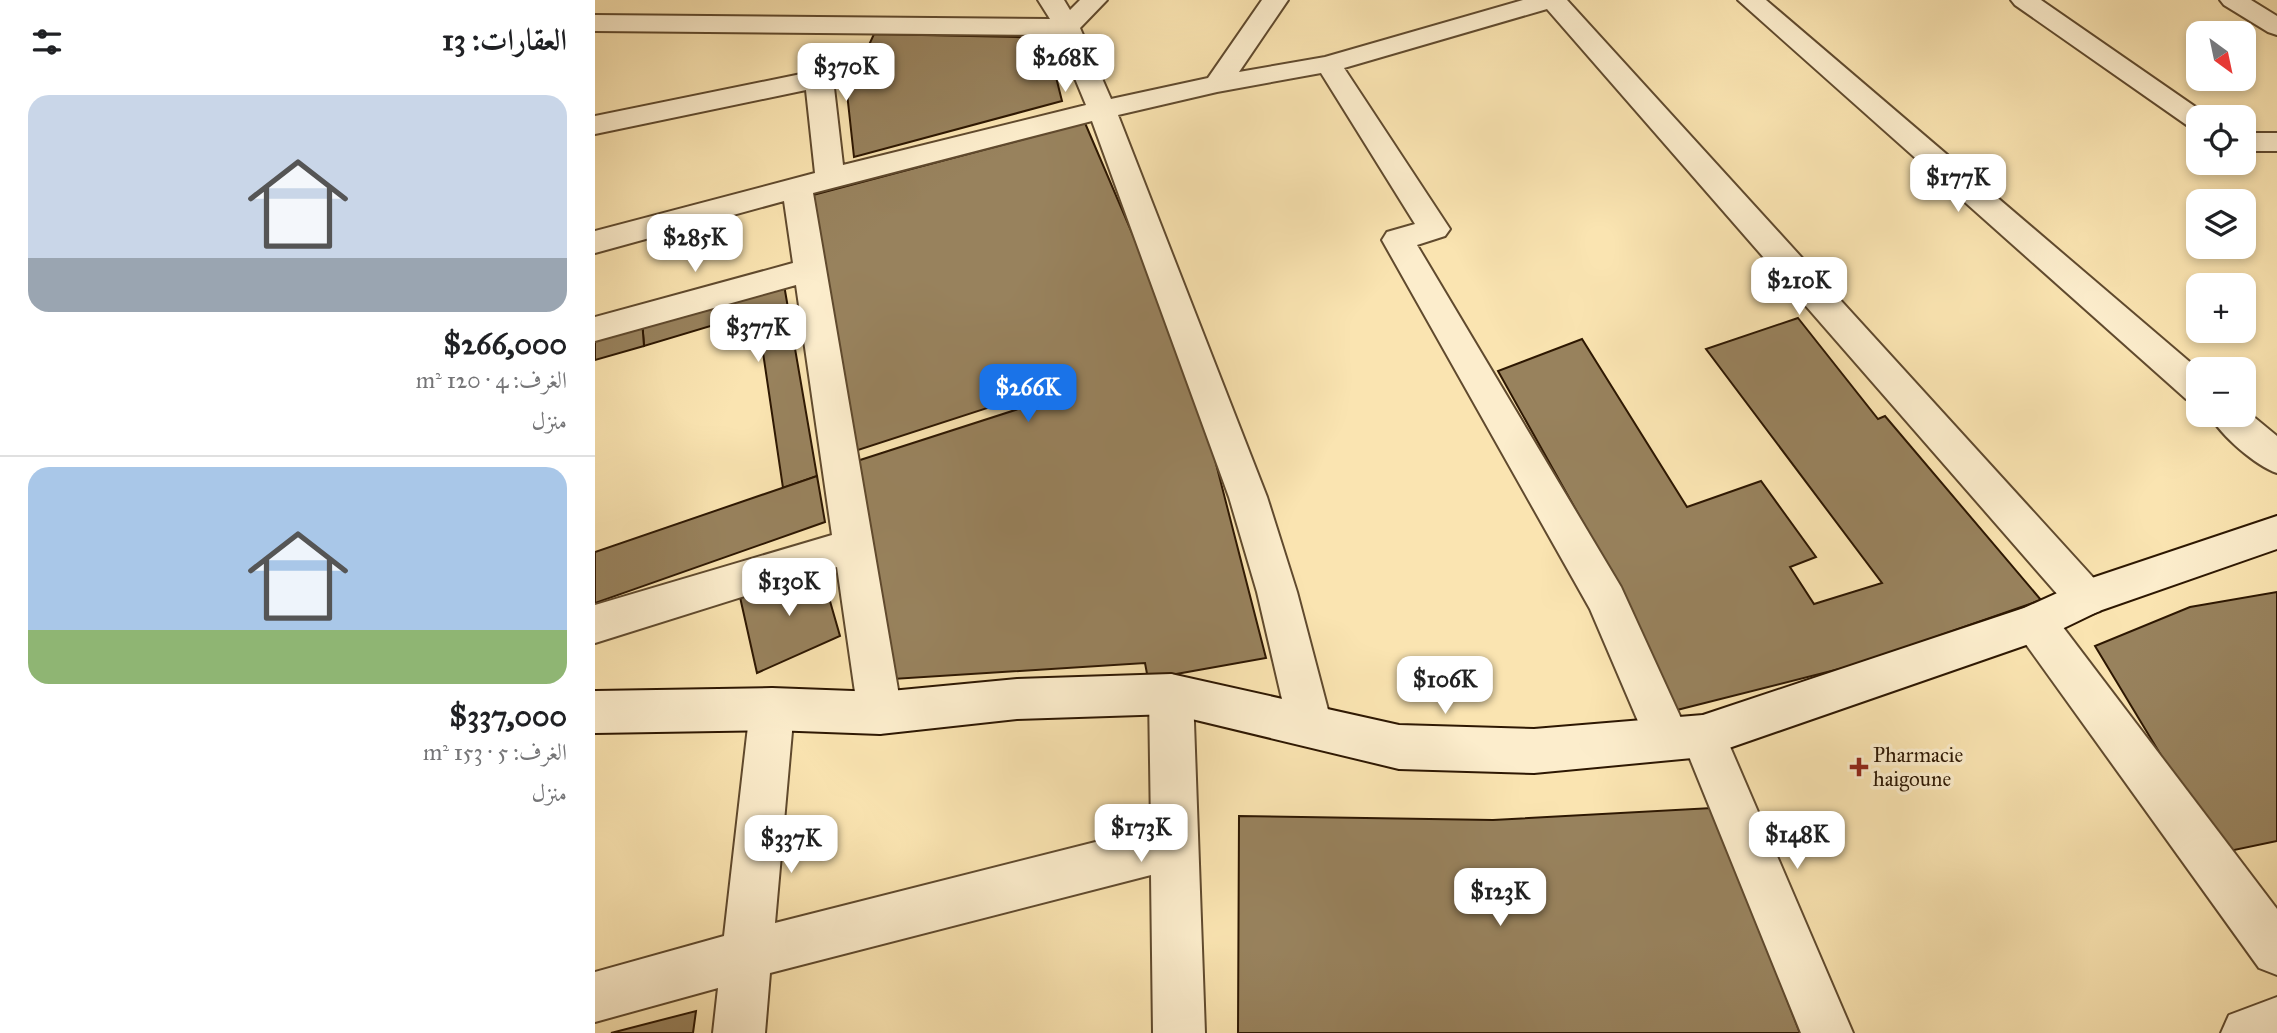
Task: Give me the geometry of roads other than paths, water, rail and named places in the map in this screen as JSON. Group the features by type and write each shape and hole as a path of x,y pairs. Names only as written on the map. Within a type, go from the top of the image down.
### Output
{"street":[{"path":"595,23 828,26 1059,14 1094,0"},
{"path":"1217,84 1275,0"},
{"path":"595,243 1102,110 1217,84 1328,64 1551,0 2086,598"},
{"path":"1751,0 2186,379"},
{"path":"2024,0 2186,112"},
{"path":"2233,0 2277,27"},
{"path":"1059,14 1102,110 1248,497 1277,592 1310,725"},
{"path":"828,26 819,79 810,270 880,713"},
{"path":"1328,64 1434,229 1398,240 1685,738 1827,1033"},
{"path":"595,125 819,79"},
{"path":"2256,142 2277,142"},
{"path":"595,329 810,270"},
{"path":"2242,427 2277,458"},
{"path":"595,712 772,709 880,713 1017,699 1171,694 1399,747 1534,751 1685,738 2035,623 2086,598 2277,532"},
{"path":"595,624 854,545"},
{"path":"2035,623 2277,950"},
{"path":"1171,694 1179,1033"},
{"path":"739,1033 772,709"},
{"path":"595,996 1174,846"},
{"path":"2247,1033 2277,1023"}],"place":[{"name":"Pharmacie haigoune","path":"1859,767"}]}
